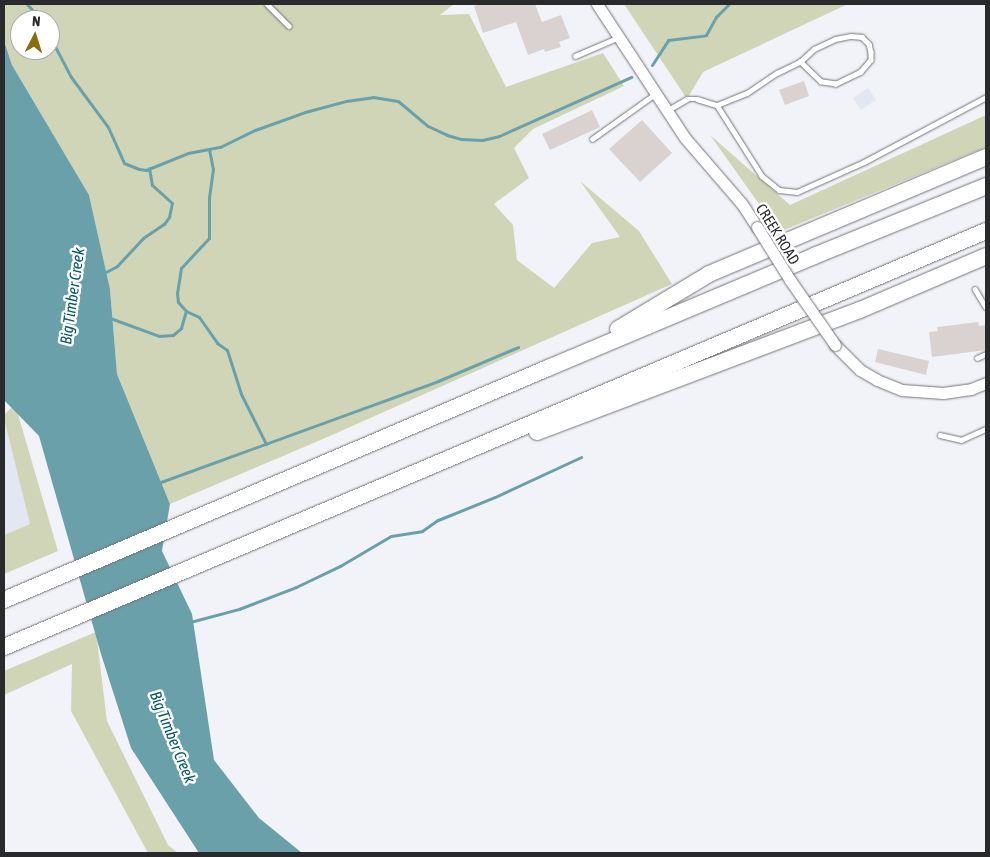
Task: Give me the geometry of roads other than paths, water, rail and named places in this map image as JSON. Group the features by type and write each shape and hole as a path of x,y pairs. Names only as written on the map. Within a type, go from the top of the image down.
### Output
{"highway":[{"path":"548,368 624,326 709,274 986,157"},
{"path":"4,600 548,368 986,186"},
{"path":"4,647 986,231"},
{"path":"302,521 860,310 986,256"}],"street":[{"name":"CREEK ROAD","path":"597,4 690,144 742,204 790,280 835,345 860,370 877,380 902,390 943,393 986,383"}],"lane":[{"path":"267,4 290,26"},
{"path":"667,111 687,100 698,99 717,105 747,93 777,73 800,62 814,50 835,40 851,36 862,37 869,44 871,52 871,60 861,72 836,84 822,82 800,62"},
{"path":"575,56 618,37"},
{"path":"592,139 656,93"},
{"path":"717,105 762,176 779,190 797,192 864,162 986,97"},
{"path":"975,289 986,307"},
{"path":"977,358 986,354"},
{"path":"940,435 961,440 986,429"}],"water":[{"name":"Big Timber Creek","path":"4,41 12,65 89,195 110,289 117,374 170,504 162,551 192,614 214,760 259,818 302,853 199,853 131,748 101,654 39,436 4,400"}],"waterway":[{"path":"27,4 32,10"},
{"path":"652,65 668,40 706,35 716,17 729,4"},
{"path":"60,56 71,77 108,127 124,163 146,170 188,153 220,147 255,130 305,112 346,101 373,97 398,101 428,126 447,135 461,139 482,140 499,136 631,77"},
{"path":"209,149 213,169 209,198 209,238 181,268 177,293 178,302 186,311 199,317 217,343 227,350 241,394 266,444"},
{"path":"104,273 117,266 143,238 164,224 169,217 172,203 152,185 149,168"},
{"path":"110,318 159,336 173,335 181,328 186,311"},
{"path":"158,483 438,381 518,347"},
{"path":"190,622 239,609 296,587 340,566 391,536 422,531 438,520 495,497 581,457"}]}
